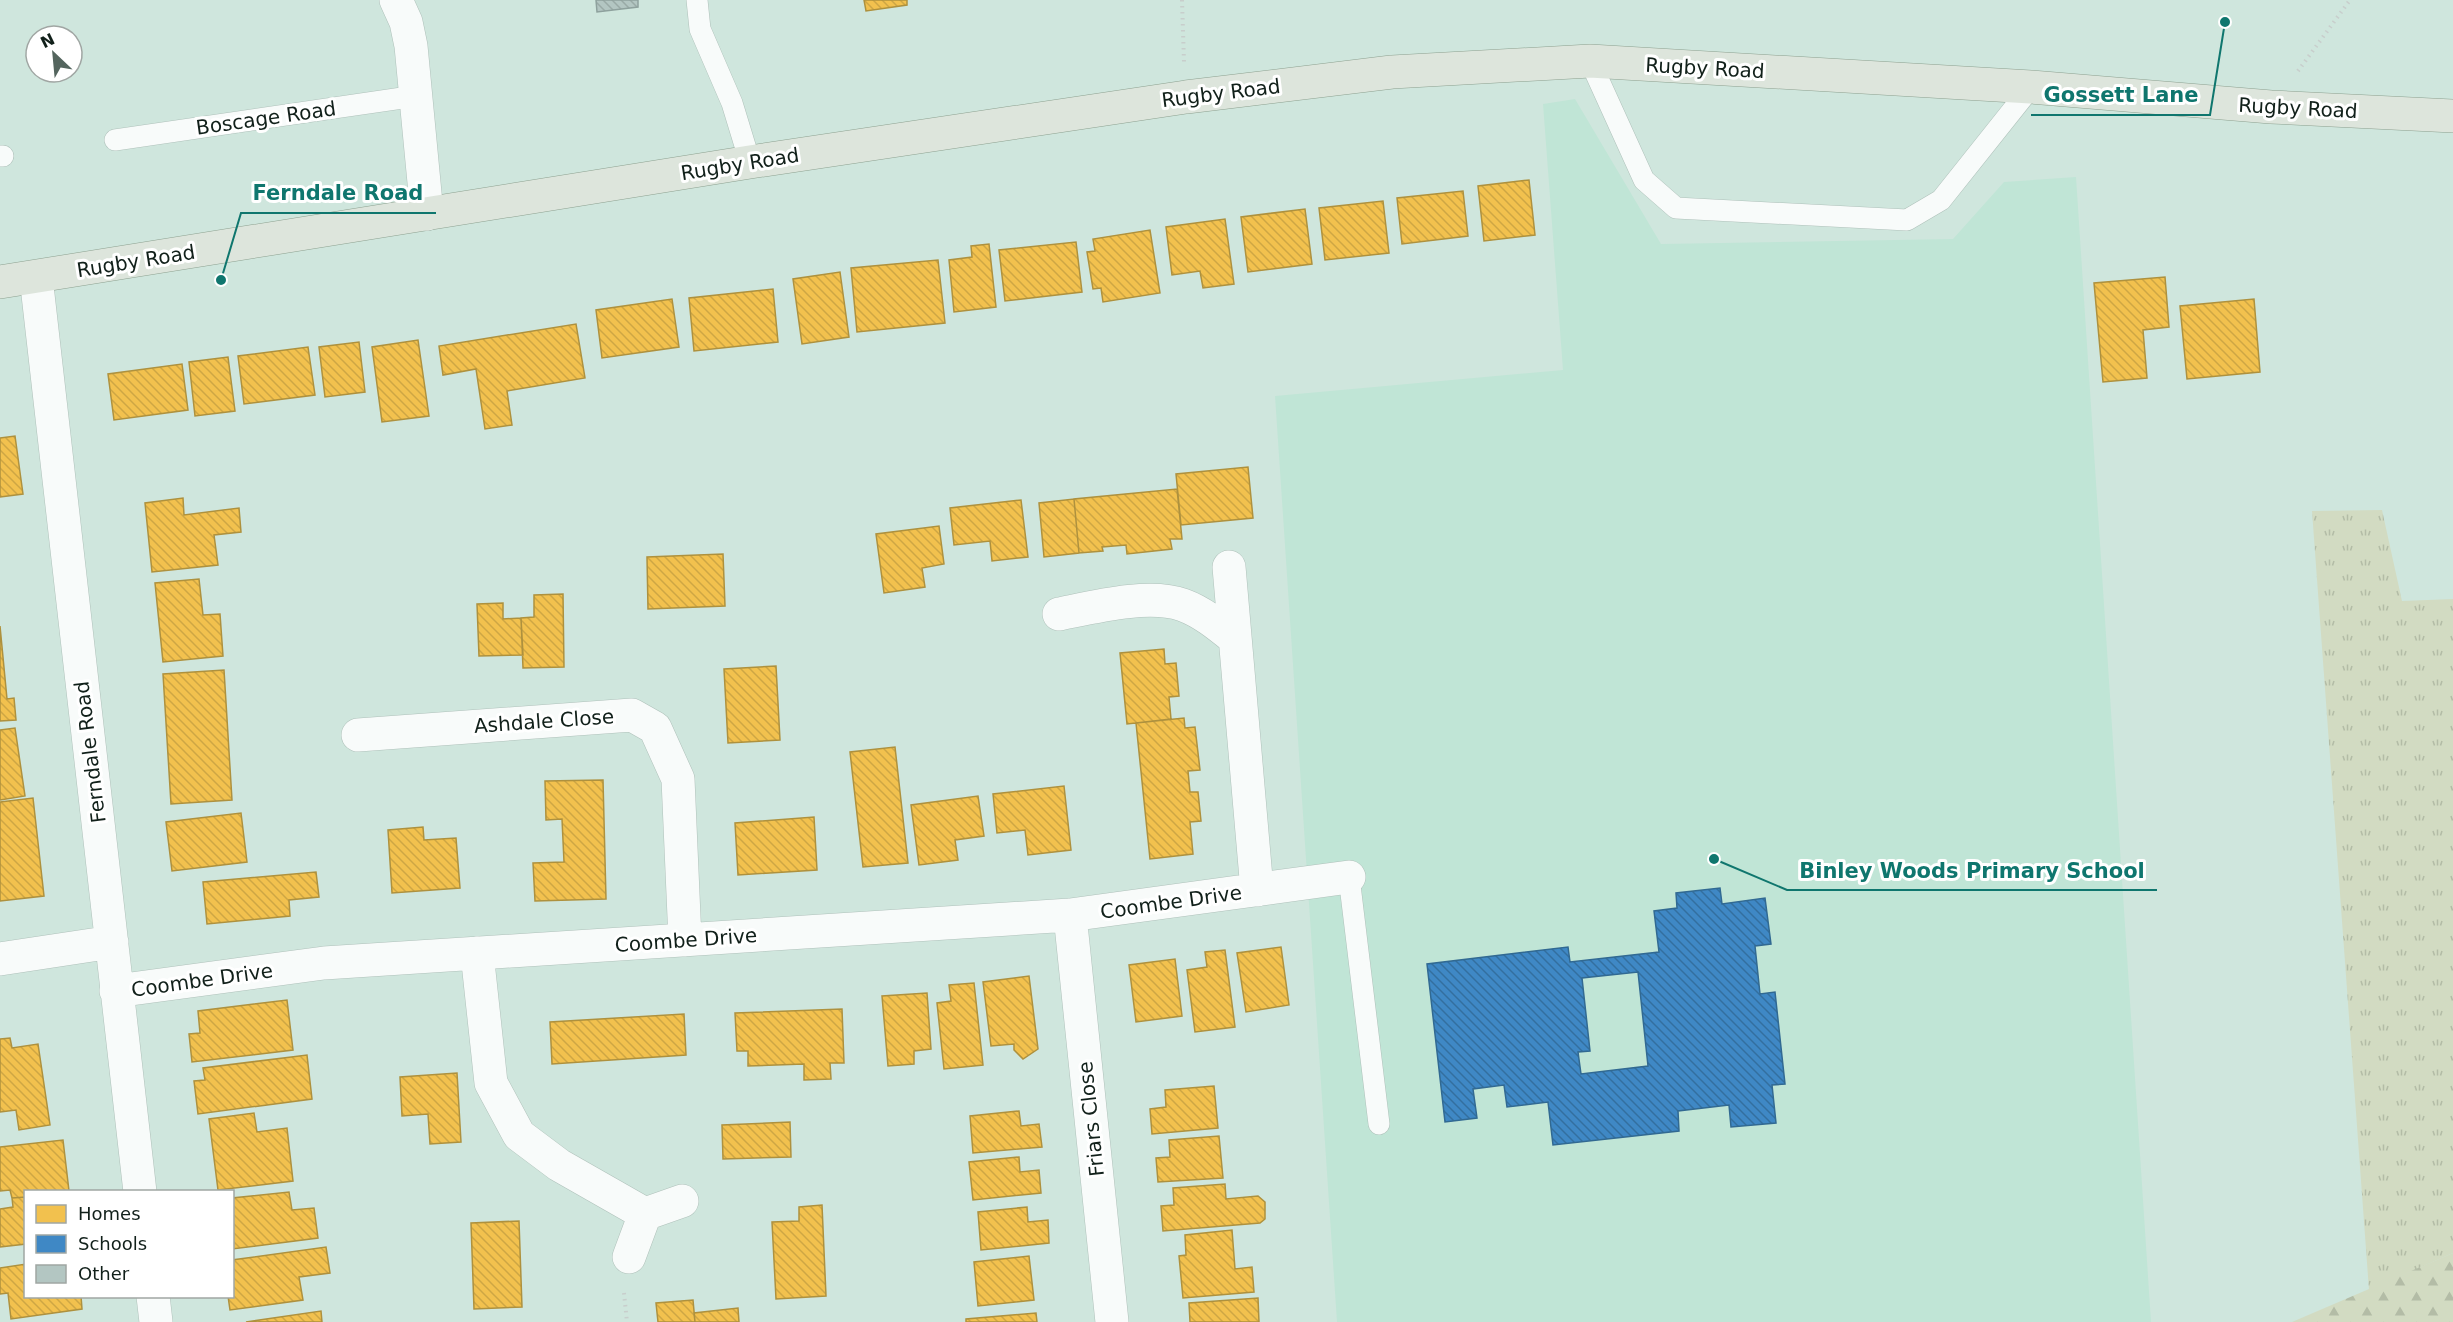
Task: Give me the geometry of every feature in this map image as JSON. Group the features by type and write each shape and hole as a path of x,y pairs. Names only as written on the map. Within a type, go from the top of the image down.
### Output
{"main road":[{"name":"Rugby Road","path":"0,282 750,162 1186,97 1392,72 1590,61 2031,87 2271,107 2453,116"}],"street":[{"path":"396,0 406,22 411,46 427,214"},
{"name":"Ferndale Road","path":"36,277 140,1190"},
{"name":"Coombe Drive","path":"1229,567 1257,890"},
{"path":"1059,614 1134,600 1182,604 1210,619 1234,638"},
{"name":"Ashdale Close","path":"357,735 632,715 655,728 678,780 685,940"},
{"name":"Coombe Drive","path":"116,992 324,963 1070,915 1349,877"},
{"name":"Friars Close","path":"1070,915 1112,1322"},
{"path":"0,959 112,942"},
{"path":"477,953 491,1083 519,1135 559,1165 645,1214 682,1201"},
{"path":"629,1257 645,1214"},
{"path":"153,1298 156,1322"}],"lane":[{"path":"697,0 700,29 732,103 750,162"},
{"path":"1590,61 1644,180 1676,208 1906,220 1941,200 2031,87"},
{"name":"Boscage Road","path":"115,140 416,96"},
{"path":"1349,877 1361,957 1379,1124"}],"path":[{"path":"1182,0 1186,97"},
{"path":"2271,107 2350,0"}],"shaded area":[{"path":"1575,99 1661,244 1953,239 2004,182 2076,177 2151,1322 1337,1322 1275,396 1563,370 1543,104"}],"green space":[{"path":"2382,510 2402,601 2453,599 2453,1253 2369,1290 2312,511"},
{"path":"2453,1253 2453,1322 2292,1322"}],"building: Homes":[{"path":"864,0 907,0 907,5 866,11"},
{"path":"1529,180 1535,235 1484,241 1478,186"},
{"path":"1463,191 1468,236 1402,244 1397,198"},
{"path":"1383,201 1389,253 1325,260 1319,208"},
{"path":"1305,209 1312,264 1248,272 1241,217"},
{"path":"1225,219 1234,284 1203,288 1200,271 1172,275 1166,227"},
{"path":"1150,230 1160,293 1103,302 1101,288 1093,289 1087,252 1095,251 1093,239"},
{"path":"1076,242 1082,292 1005,301 999,250"},
{"path":"989,244 996,307 954,312 949,260 972,257 971,246"},
{"path":"938,260 945,323 857,332 851,268"},
{"path":"840,272 849,337 802,344 793,279"},
{"path":"2165,277 2169,327 2143,330 2147,378 2103,382 2094,283"},
{"path":"773,289 778,342 694,351 689,298"},
{"path":"672,299 679,347 602,358 596,310"},
{"path":"2254,299 2260,372 2187,379 2180,306"},
{"path":"576,324 585,378 507,391 512,425 485,429 476,369 443,375 439,346"},
{"path":"418,340 429,416 382,422 372,347"},
{"path":"359,342 365,392 325,397 319,347"},
{"path":"308,347 315,395 244,404 238,356"},
{"path":"228,357 235,411 195,416 189,362"},
{"path":"182,364 188,410 114,420 108,374"},
{"path":"15,436 23,494 0,497 0,438"},
{"path":"1248,467 1253,518 1181,525 1176,474"},
{"path":"1177,489 1182,539 1170,539 1172,549 1127,554 1126,545 1102,547 1103,551 1079,553 1074,499"},
{"path":"183,498 184,515 239,508 241,532 214,535 218,565 152,572 145,503"},
{"path":"1074,499 1079,553 1044,557 1039,503"},
{"path":"1021,500 1028,557 992,561 990,541 954,545 950,508"},
{"path":"939,526 944,564 922,568 925,587 884,593 876,534"},
{"path":"723,554 725,606 648,609 647,557"},
{"path":"199,579 203,615 220,614 223,656 163,662 155,583"},
{"path":"563,594 564,667 523,668 521,618 534,617 534,595"},
{"path":"503,603 503,619 521,618 523,655 479,656 477,604"},
{"path":"0,626 7,699 14,698 16,720 0,721"},
{"path":"1164,649 1165,664 1176,663 1179,696 1169,697 1171,719 1127,724 1120,653"},
{"path":"776,666 780,740 728,743 724,669"},
{"path":"224,670 232,800 171,804 163,674"},
{"path":"1184,718 1185,728 1195,727 1200,770 1188,771 1190,792 1198,792 1201,821 1190,822 1193,854 1150,859 1136,723"},
{"path":"15,728 25,796 0,800 0,730"},
{"path":"895,747 908,863 863,867 850,752"},
{"path":"603,780 606,899 535,901 533,863 564,862 562,819 546,820 545,781"},
{"path":"1064,786 1071,850 1028,855 1025,830 997,833 993,794"},
{"path":"978,796 984,836 955,840 958,860 919,865 911,805"},
{"path":"33,798 44,896 0,901 0,802"},
{"path":"241,813 247,862 172,871 166,822"},
{"path":"814,817 817,870 738,875 735,823"},
{"path":"423,827 424,840 456,838 460,888 392,893 388,830"},
{"path":"316,872 319,897 289,900 290,916 207,924 203,882"},
{"path":"1281,947 1289,1005 1246,1012 1237,953"},
{"path":"1225,950 1235,1027 1195,1032 1187,970 1207,967 1205,952"},
{"path":"1175,959 1182,1016 1136,1022 1129,965"},
{"path":"1029,976 1038,1049 1023,1059 1014,1050 1014,1044 991,1046 983,982"},
{"path":"974,983 983,1065 944,1069 937,1003 951,1001 949,985"},
{"path":"927,993 931,1049 914,1051 914,1064 888,1066 882,996"},
{"path":"287,1000 293,1050 192,1062 189,1034 200,1033 198,1011"},
{"path":"842,1009 844,1063 830,1063 831,1079 804,1080 804,1064 748,1066 748,1051 737,1051 735,1013"},
{"path":"684,1014 686,1055 552,1064 550,1022"},
{"path":"10,1038 12,1048 38,1044 50,1125 19,1130 16,1110 0,1112 0,1039"},
{"path":"307,1055 312,1099 198,1114 194,1081 205,1080 203,1068"},
{"path":"457,1073 461,1142 430,1144 428,1114 402,1116 400,1077"},
{"path":"1214,1086 1218,1128 1152,1134 1150,1109 1166,1107 1165,1090"},
{"path":"1019,1111 1021,1126 1039,1124 1042,1147 973,1153 970,1116"},
{"path":"254,1113 257,1132 287,1128 293,1181 218,1190 209,1119"},
{"path":"790,1122 791,1157 723,1159 722,1125"},
{"path":"1219,1136 1223,1178 1158,1182 1156,1158 1170,1157 1169,1140"},
{"path":"63,1140 69,1190 24,1190 24,1197 12,1198 10,1190 0,1191 0,1147"},
{"path":"1019,1157 1020,1172 1039,1170 1041,1193 973,1200 969,1162"},
{"path":"1225,1184 1226,1199 1258,1196 1265,1202 1265,1219 1260,1223 1163,1231 1161,1206 1174,1205 1173,1188"},
{"path":"289,1192 292,1210 314,1208 318,1238 234,1249 234,1198"},
{"path":"24,1197 24,1244 0,1247 0,1209 13,1207 12,1198"},
{"path":"822,1205 826,1296 776,1299 772,1222 799,1221 799,1207"},
{"path":"1027,1207 1028,1222 1048,1220 1049,1243 981,1250 978,1212"},
{"path":"519,1221 522,1307 474,1309 471,1223"},
{"path":"1232,1230 1235,1269 1252,1267 1254,1292 1183,1298 1179,1256 1186,1255 1185,1235"},
{"path":"326,1247 330,1273 299,1277 303,1300 230,1310 228,1298 234,1298 234,1260"},
{"path":"1029,1256 1034,1300 978,1306 974,1262"},
{"path":"24,1264 24,1298 81,1298 82,1309 11,1319 8,1293 0,1294 0,1268"},
{"path":"1258,1298 1259,1322 1190,1322 1189,1303"},
{"path":"693,1300 695,1322 658,1322 656,1303"},
{"path":"738,1308 739,1322 695,1322 694,1313"},
{"path":"321,1311 322,1322 246,1322"},
{"path":"1036,1313 1037,1322 966,1322 966,1319"}],"building: Schools":[{"path":"1720,888 1722,904 1765,898 1771,944 1755,946 1760,994 1775,992 1785,1084 1772,1085 1776,1123 1731,1127 1729,1105 1678,1111 1679,1131 1553,1145 1548,1102 1507,1107 1504,1085 1473,1089 1477,1118 1445,1122 1427,964 1568,947 1570,962 1659,952 1654,911 1677,908 1676,893","holes":["1638,972 1648,1066 1581,1074 1578,1052 1590,1051 1582,978"]}],"building: Other":[{"path":"596,0 638,0 638,7 597,12"}],"place":[{"name":"Gossett Lane","path":"2225,22"},
{"name":"Ferndale Road","path":"221,280"},
{"name":"Binley Woods Primary School","path":"1714,859"}]}
